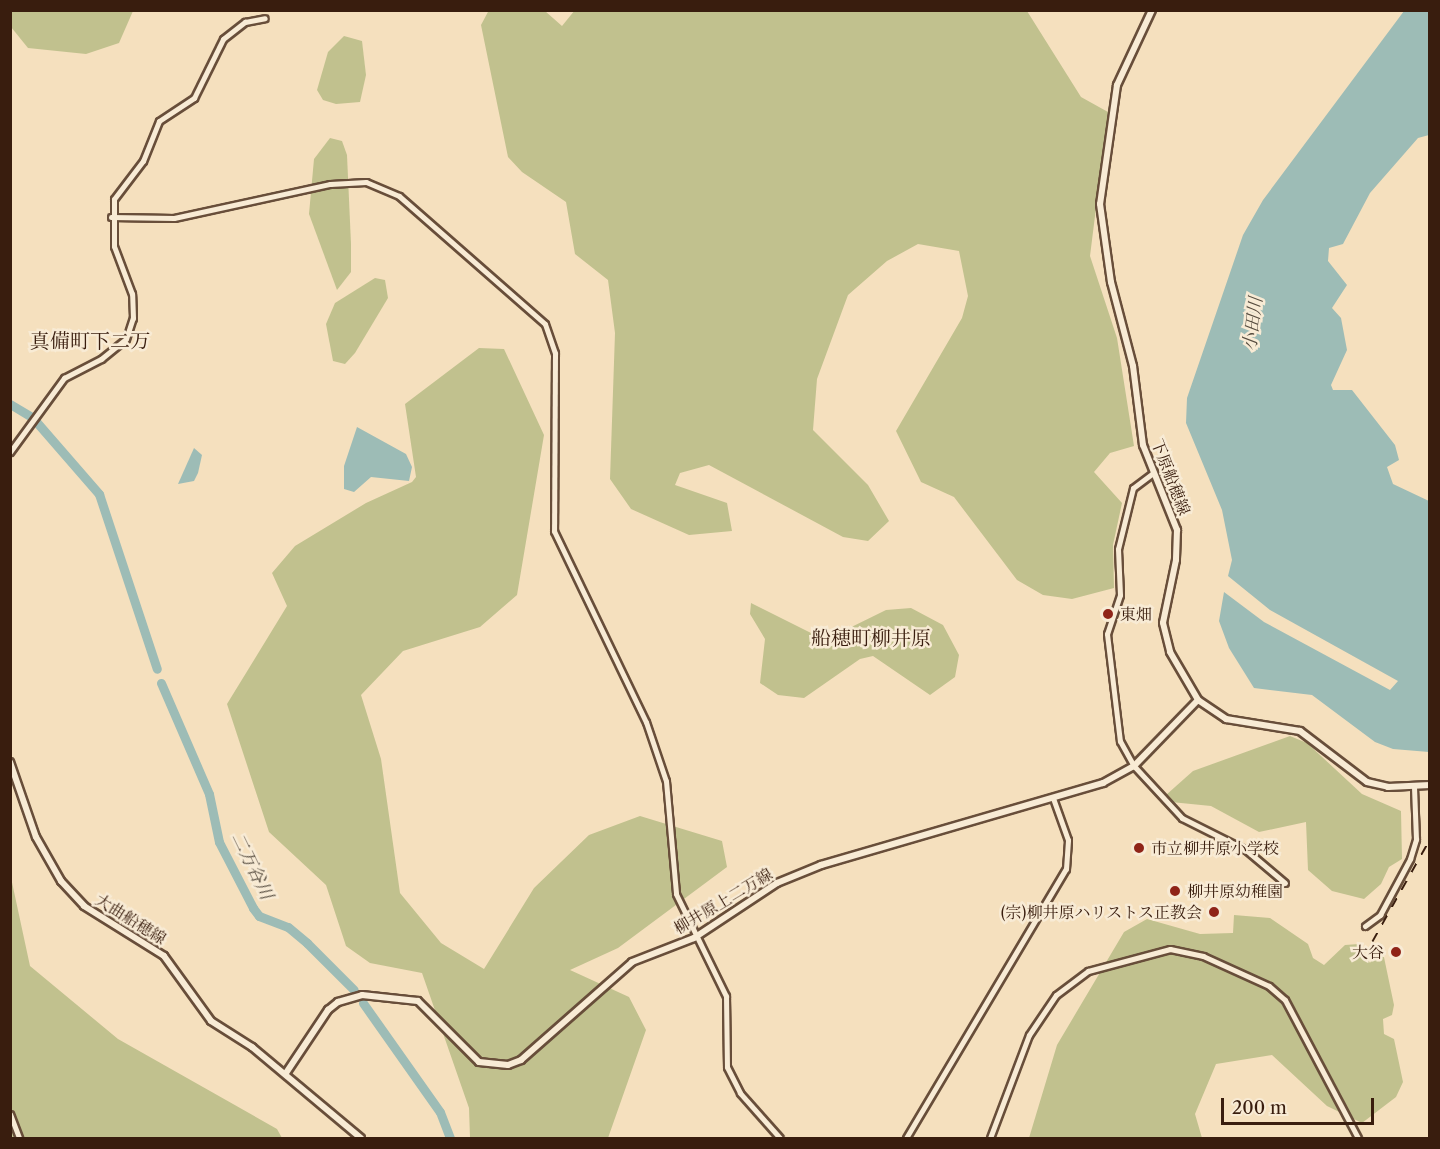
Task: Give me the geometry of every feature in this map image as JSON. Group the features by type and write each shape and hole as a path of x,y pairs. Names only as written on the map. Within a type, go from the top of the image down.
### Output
{"main road":[{"name":"下原船穂線","path":"1152,10 1117,85 1112,148 1100,204 1111,282 1133,366 1139,428 1153,473 1171,511 1178,544 1164,608 1165,637 1198,700 1226,719 1300,731 1367,782 1414,787 1430,785"},
{"name":"柳井原上二万線","path":"286,1073 328,1010 338,1002 362,995 418,1001 468,1056 492,1066 508,1065 539,1047 632,962 694,938 763,891 798,874 1103,783 1134,766 1198,700"},
{"name":"大曲船穂線","path":"10,762 36,837 61,881 84,906 164,956 198,1009 286,1073 362,1138"}],"street":[{"path":"10,452 71,371 117,348 130,330 132,294 118,264 111,217 118,192 143,160 159,122 194,99 223,39 245,22 265,18"},
{"path":"111,217 174,218 330,184 366,182 399,196 538,315 550,333 555,354 554,531 646,722 666,781 672,877 679,908 694,938 716,969 726,996 725,1045 732,1081 780,1138"},
{"path":"1153,473 1133,488 1118,549 1120,595 1107,634 1115,721 1134,766 1182,818 1246,850 1285,883"},
{"path":"1365,926 1380,915 1410,859 1417,833 1414,787"},
{"path":"906,1138 1066,870 1068,840 1053,798"},
{"path":"990,1138 1029,1035 1049,1002 1088,971 1157,950 1203,956 1276,992 1299,1021 1340,1098 1358,1138"},
{"path":"10,1114 19,1138"}],"green space":[{"path":"489,10 545,11 562,26 575,10 1027,11 1081,97 1108,112 1090,256 1117,338 1134,446 1110,453 1094,472 1122,503 1113,545 1114,588 1072,599 1043,595 1017,580 954,497 921,482 896,431 962,318 968,296 959,251 918,244 887,261 848,295 817,379 813,430 868,485 889,521 868,541 843,537 709,465 680,473 675,485 727,503 732,531 689,535 631,509 610,479 615,333 608,280 575,254 566,202 522,172 508,157 481,25"},
{"path":"10,11 133,11 119,43 86,54 28,48 11,27"},
{"path":"344,36 362,41 366,75 360,102 336,104 323,100 317,90 328,52"},
{"path":"330,138 342,141 347,155 351,272 337,290 309,214 314,159"},
{"path":"375,278 385,280 388,298 355,353 345,364 333,361 326,324 335,303"},
{"path":"479,348 504,349 544,435 517,595 480,627 403,651 361,695 381,759 400,893 441,943 484,969 534,888 589,835 640,816 722,841 727,867 618,948 570,970 629,997 646,1030 608,1138 470,1138 469,1108 422,973 370,963 346,946 326,885 269,832 227,704 287,606 272,573 295,546 366,503 412,482 416,477 405,404"},
{"path":"751,603 825,640 886,610 911,608 943,625 959,655 955,677 930,695 873,656 860,659 804,698 778,695 760,683 765,639 750,614"},
{"path":"1290,736 1307,743 1362,794 1401,811 1402,859 1389,867 1381,884 1364,899 1332,891 1308,870 1306,822 1259,832 1211,806 1171,802 1166,795 1193,771"},
{"path":"10,873 30,966 118,1039 277,1129 282,1138 11,1138"},
{"path":"1234,915 1270,918 1308,944 1313,958 1324,965 1345,945 1359,944 1370,963 1381,943 1394,1005 1392,1015 1383,1019 1384,1034 1394,1039 1403,1082 1396,1097 1362,1123 1327,1106 1272,1055 1216,1064 1195,1114 1202,1138 1029,1138 1057,1045 1124,932 1147,919 1200,934 1233,933"}],"water":[{"name":"小田川","path":"1404,11 1429,11 1429,135 1418,138 1370,193 1343,244 1329,248 1328,261 1347,285 1332,308 1341,318 1347,350 1331,385 1333,390 1352,390 1395,445 1399,460 1387,467 1393,484 1429,501 1429,752 1393,749 1375,742 1312,695 1254,688 1229,648 1219,621 1224,592 1264,622 1390,690 1398,681 1270,610 1228,576 1232,560 1222,510 1186,423 1187,398 1243,235 1263,200"},
{"path":"357,427 406,454 412,467 409,481 371,477 354,492 344,489 344,466"},
{"path":"194,448 202,455 198,473 194,481 178,484"}],"waterway":[{"name":"二万谷川","path":"10,404 33,418 99,494 157,669"},
{"name":"二万谷川","path":"161,683 209,794 219,842 253,908 259,916 288,927 354,990"},
{"name":"二万谷川","path":"363,1003 440,1112 450,1138"}],"railway":[{"path":"1372,942 1430,839"}],"place":[{"name":"東畑","path":"1108,614"},
{"name":"市立柳井原小学校","path":"1139,848"},
{"name":"柳井原幼稚園","path":"1175,891"},
{"name":"(宗)柳井原ハリストス正教会","path":"1214,912"},
{"name":"大谷","path":"1396,952"}],"district":[{"name":"真備町下二万","path":"90,341"},
{"name":"船穂町柳井原","path":"871,638"}]}
